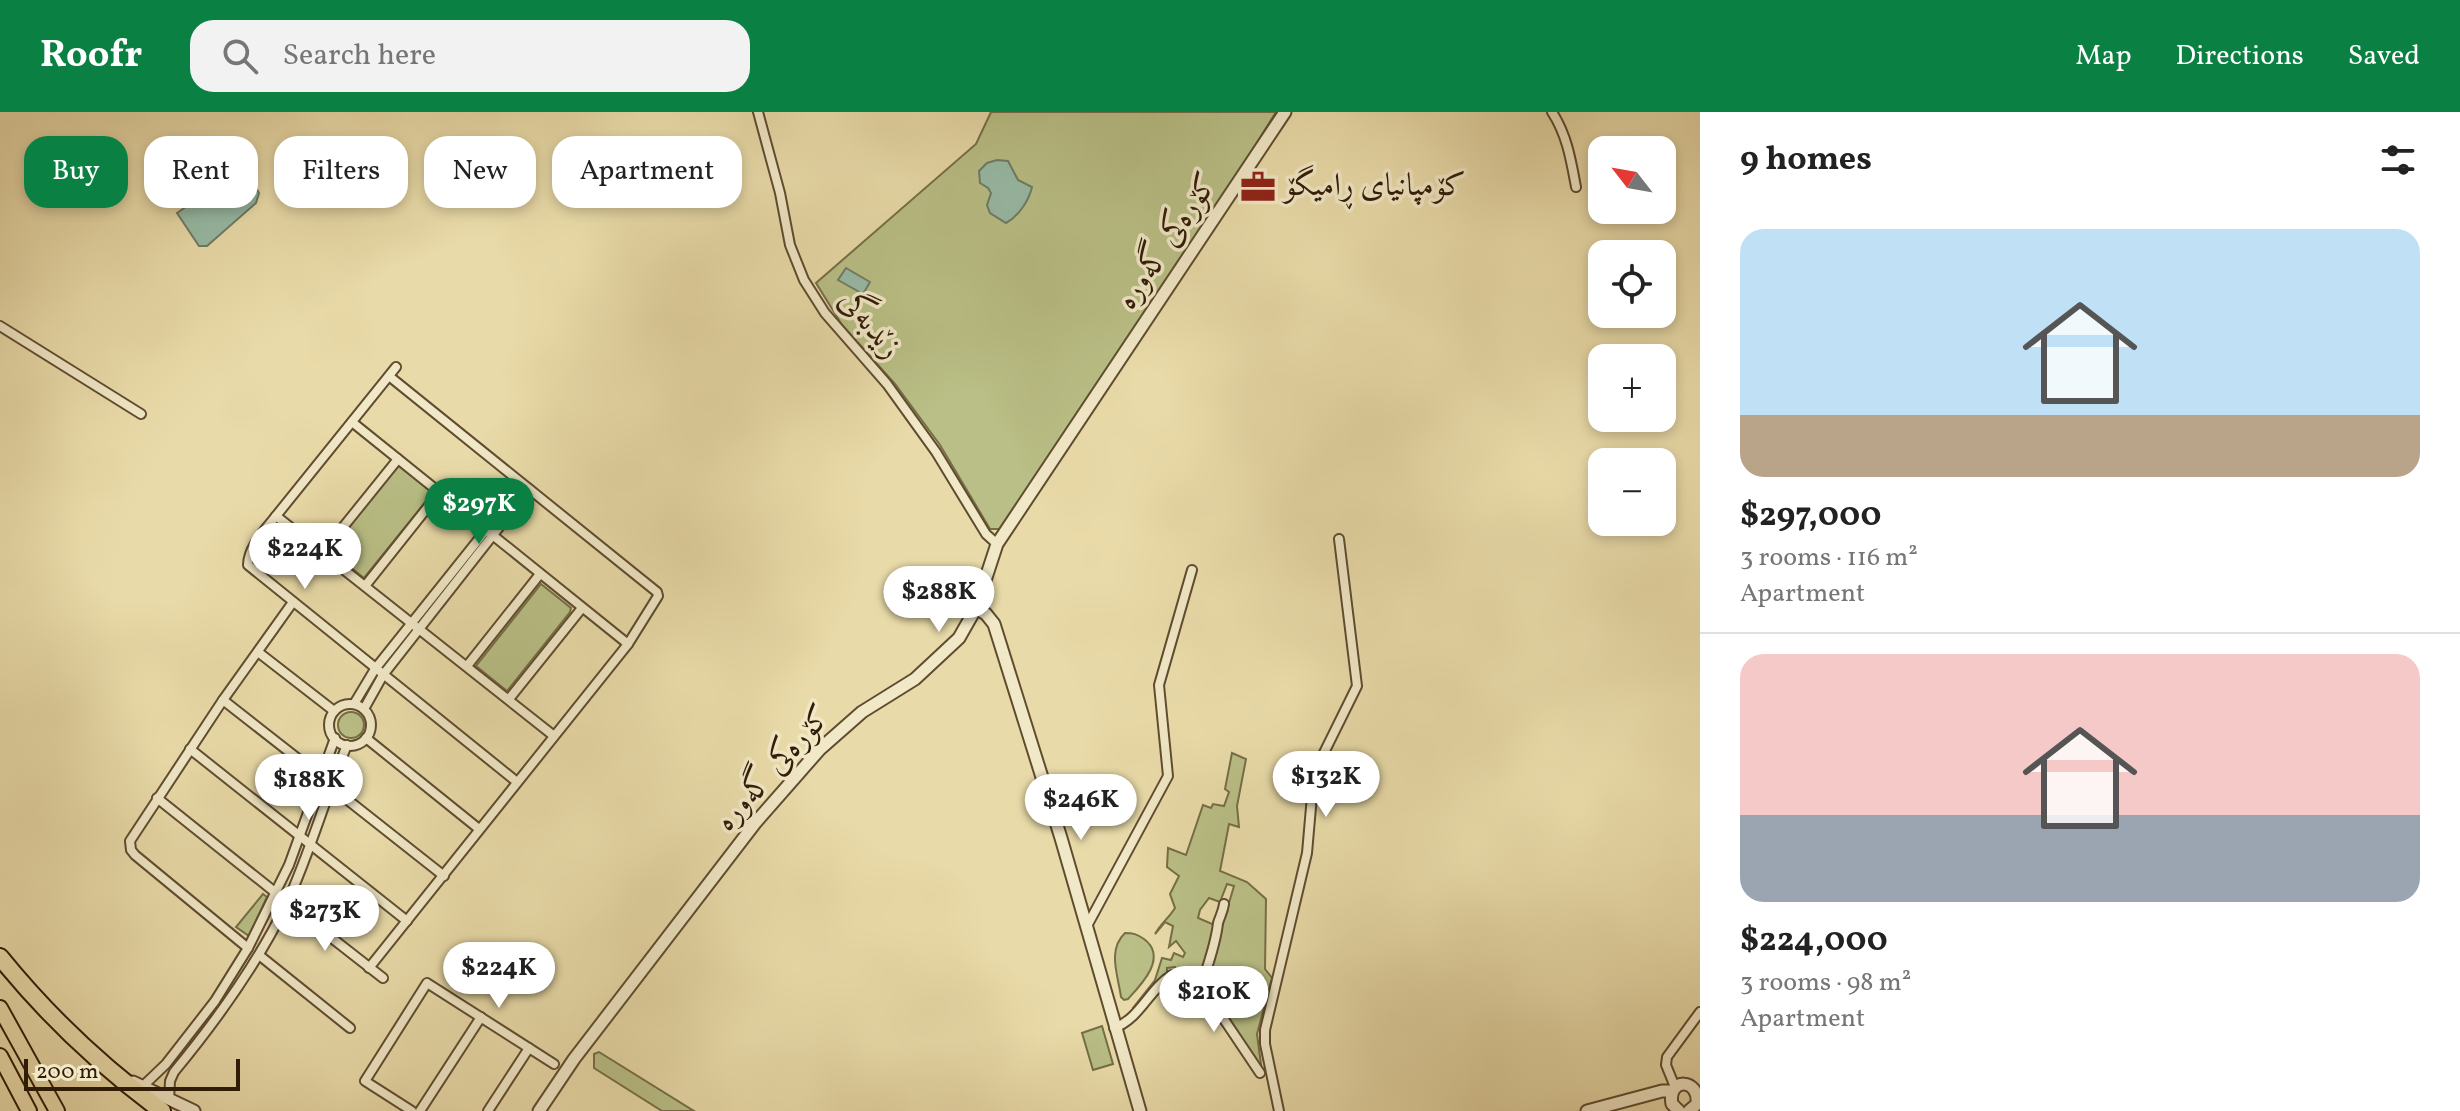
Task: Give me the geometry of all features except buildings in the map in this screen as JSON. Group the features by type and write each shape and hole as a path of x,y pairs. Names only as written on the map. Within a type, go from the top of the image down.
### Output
{"highway":[{"path":"0,957 43,1007 130,1088 166,1106"},
{"path":"0,1008 57,1111"},
{"path":"0,1056 29,1111"}],"street":[{"name":"زێدبەگی","path":"758,112 780,193 790,245 810,291 825,313 887,384 936,452 986,534 997,544"},
{"name":"کۆرەکی گەورە","path":"539,1111 574,1059 756,822 841,728 915,679 960,636 976,608 997,544 1285,112"},
{"path":"1552,112 1568,144 1576,187"},
{"path":"0,326 141,414"},
{"path":"396,367 257,541 248,558 248,565 517,782"},
{"path":"369,968 628,644 657,601 657,592 389,376"},
{"path":"352,422 628,644"},
{"path":"323,552 398,459"},
{"path":"354,704 526,487"},
{"path":"365,586 439,493"},
{"path":"276,516 554,736"},
{"path":"1279,1111 1265,1030 1307,853 1314,773 1357,686 1339,539"},
{"path":"1087,926 1168,776 1159,685 1192,570"},
{"path":"467,666 540,574"},
{"path":"248,948 131,850 131,837 293,602"},
{"path":"509,699 582,608"},
{"path":"976,608 994,624 1140,1111"},
{"path":"258,652 334,711"},
{"path":"364,709 379,672"},
{"path":"223,700 320,776"},
{"path":"346,704 354,704 364,709 371,723 366,738 357,744 347,745 335,738 329,724 334,711 346,704"},
{"path":"142,1087 166,1064 206,1012 248,948 276,893 335,738"},
{"path":"366,738 479,829"},
{"path":"166,1106 174,1072 229,1001 287,903 347,745"},
{"path":"190,749 407,921"},
{"path":"330,786 444,876"},
{"path":"157,798 276,893"},
{"path":"287,903 383,978"},
{"path":"1200,980 1204,977 1218,933 1224,904"},
{"path":"259,955 350,1028"},
{"path":"1114,1028 1131,1020 1155,989 1172,975 1200,980"},
{"path":"1200,980 1260,1073"},
{"path":"412,1111 365,1081 427,983 554,1064"},
{"path":"1677,1111 1670,1100 1674,1089 1666,1065 1667,1057 1700,1012"},
{"path":"420,1111 481,1017"},
{"path":"488,1111 529,1048"},
{"path":"106,1065 166,1106 194,1111"},
{"path":"1587,1111 1694,1085 1698,1096 1694,1108"}],"green space":[{"path":"991,112 1276,112 1225,194 1000,529 990,529 940,445 895,384 842,325 816,283 976,144"},
{"path":"398,465 431,491 431,495 364,578 329,550"},
{"path":"541,584 571,608 570,612 507,691 476,666"},
{"path":"351,712 360,716 364,725 360,734 351,738 342,734 338,725 342,716"},
{"path":"1232,753 1246,759 1237,806 1239,827 1229,824 1220,871 1247,882 1266,899 1265,969 1272,978 1257,1034 1262,1072 1205,984 1234,886 1227,884 1220,902 1209,898 1200,910 1198,918 1218,924 1201,976 1176,971 1175,967 1167,968 1167,975 1136,1011 1133,1008 1155,980 1162,958 1171,960 1174,953 1183,957 1185,953 1176,941 1169,947 1173,926 1165,922 1155,934 1175,908 1170,894 1179,876 1167,867 1168,848 1186,855 1203,805 1211,808 1213,804 1224,806 1229,792 1225,789"},
{"path":"263,894 267,897 249,936 236,927"},
{"path":"1125,933 1144,939 1154,954 1146,978 1124,1000 1115,955 1116,947"},
{"path":"1102,1026 1113,1064 1093,1070 1082,1033"},
{"path":"599,1052 694,1111 662,1111 594,1068 594,1054"}],"shaded area":[{"path":"1008,161 1018,180 1032,187 1023,207 1006,223 990,213 987,205 991,193 980,183 979,171 987,163"},
{"path":"184,208 250,208 207,246 199,246 177,213"},
{"path":"846,268 870,282 863,294 838,280"}],"place":[{"name":"کۆمپانیای ڕامیگۆ","path":"1258,187"}]}
